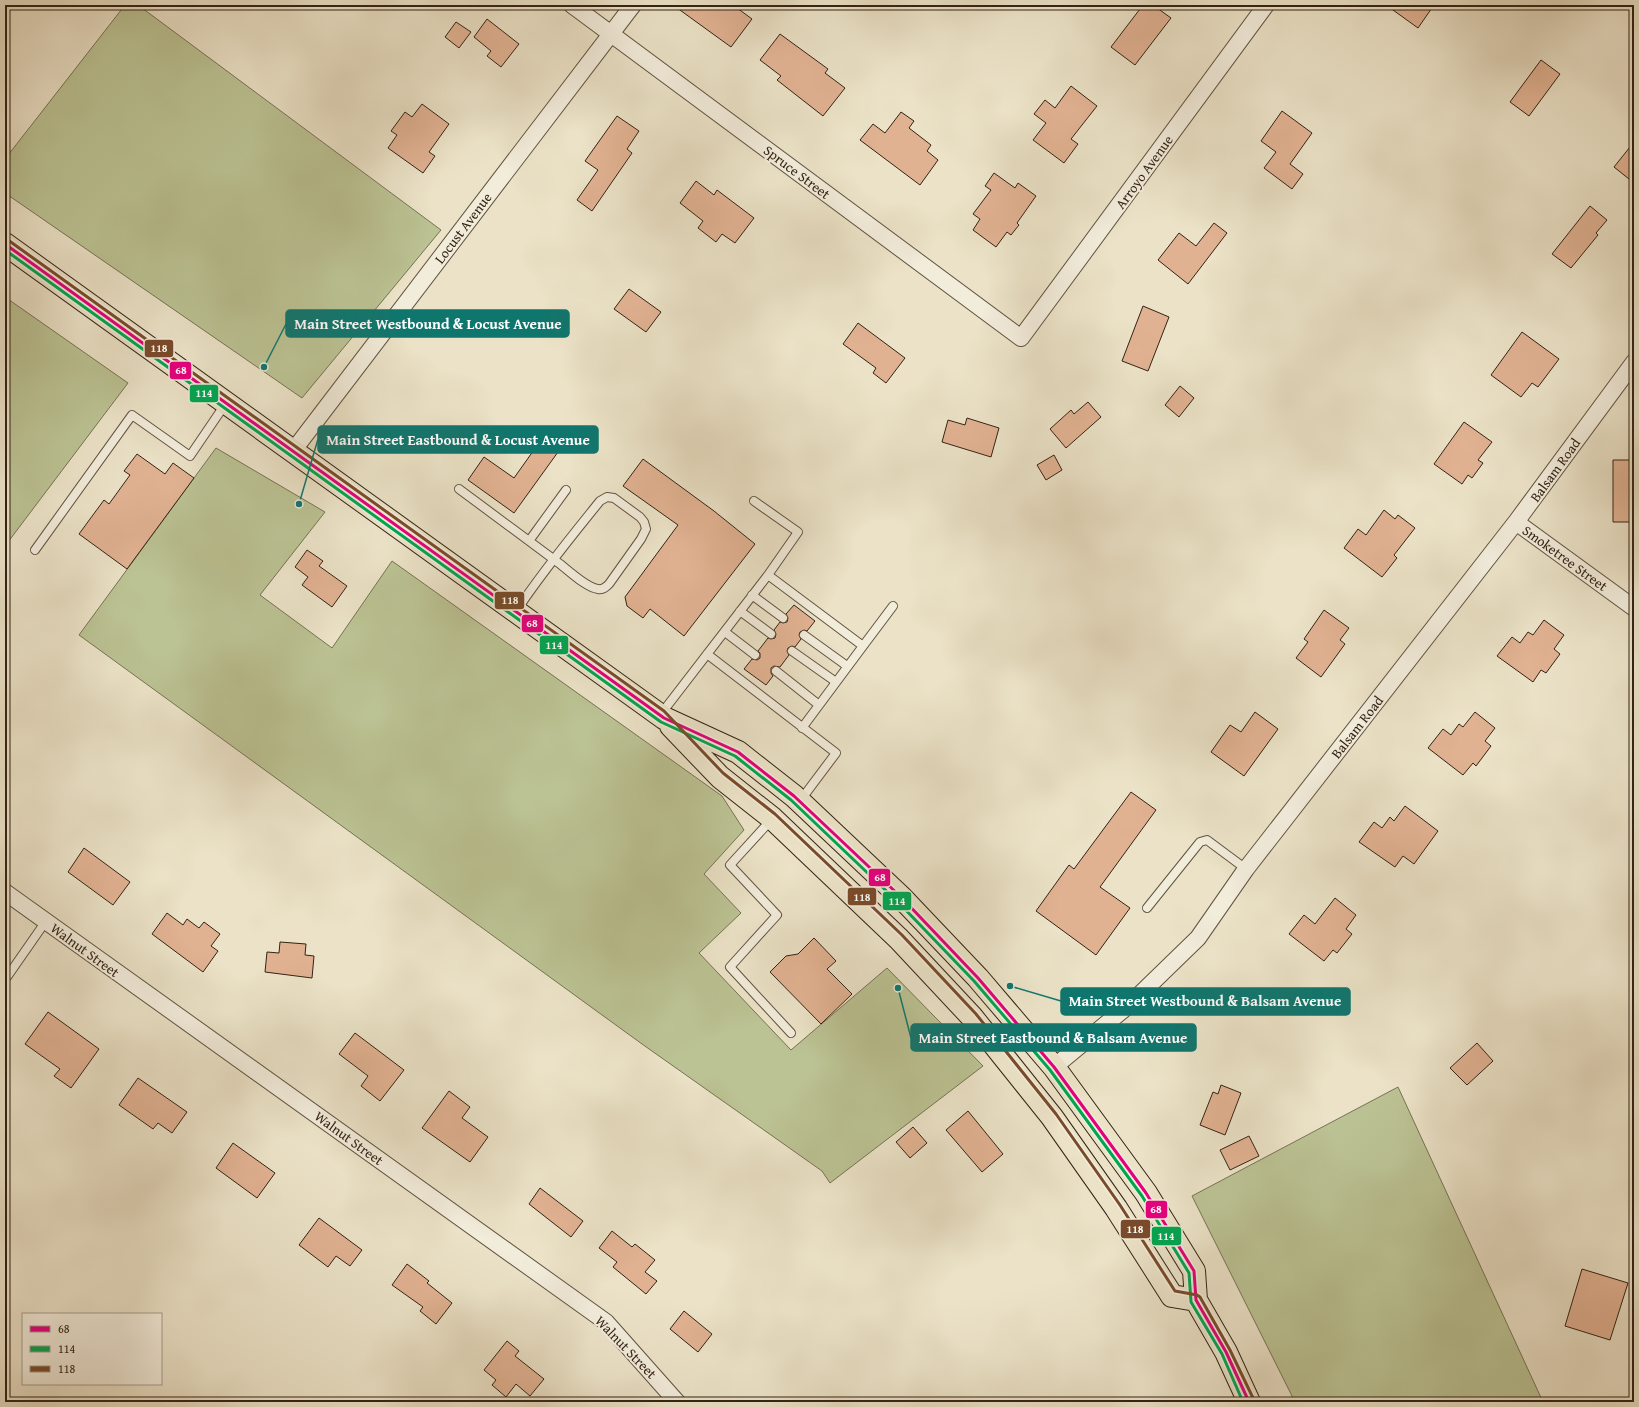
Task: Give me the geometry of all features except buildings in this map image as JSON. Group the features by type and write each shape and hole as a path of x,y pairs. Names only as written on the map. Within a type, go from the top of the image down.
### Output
{"main road":[{"path":"5,244 661,715 738,752 800,802 902,898 978,978 1054,1068 1146,1194 1194,1271 1196,1300 1226,1352 1249,1402"},
{"path":"661,715 720,777 772,818 899,939 972,1016 1052,1117 1116,1208 1172,1296 1196,1300"},
{"path":"899,939 942,970 982,1009 1027,1057 1039,1064 1054,1068"}],"street":[{"name":"Spruce Street","path":"572,5 1021,338"},
{"name":"Locust Avenue","path":"293,451 633,5"},
{"name":"Arroyo Avenue","path":"1021,338 1266,5"},
{"name":"Balsam Road","path":"1054,1068 1129,1005 1198,938 1246,869 1516,522 1634,362"},
{"name":"Smoketree Street","path":"1516,522 1634,608"},
{"name":"Walnut Street","path":"5,892 606,1322 677,1402"}],"lane":[{"path":"35,550 132,415 190,456 226,403"},
{"path":"459,489 529,541 554,560 587,585 598,589 605,588 641,539 646,529 644,522 640,517 614,498 607,497 600,501 554,560 537,580 517,611"},
{"path":"529,541 566,490"},
{"path":"661,715 768,575 798,532 754,501"},
{"path":"768,575 863,646"},
{"path":"752,595 783,618"},
{"path":"802,728 893,606"},
{"path":"740,611 770,634"},
{"path":"725,632 755,655"},
{"path":"804,635 847,666"},
{"path":"792,651 836,682"},
{"path":"707,654 836,753 800,802"},
{"path":"776,671 819,705"},
{"path":"772,818 730,865 777,915 730,967 791,1033"},
{"path":"1147,908 1200,842 1206,840 1246,869"},
{"path":"7,977 46,921"}],"green space":[{"path":"125,5 138,5 441,230 302,398 5,193 5,159"},
{"path":"5,297 128,383 5,546"},
{"path":"216,448 325,512 260,595 332,648 392,561 722,796 744,830 704,874 741,913 699,953 791,1050 887,968 983,1066 830,1183 822,1171 642,1044 79,635"},
{"path":"1398,1087 1543,1402 1295,1402 1192,1196"}],"transit line":[{"name":"118","path":"8,240 664,711 723,773 775,814 902,935 976,1014 1056,1114 1120,1205 1175,1291 1197,1295 1200,1297 1230,1350 1254,1400"},
{"name":"68","path":"5,244 664,718 738,752 794,796 902,898 978,978 1054,1067 1146,1193 1194,1271 1196,1300 1226,1352 1249,1402"},
{"name":"114","path":"5,250 661,722 735,756 791,800 898,902 974,981 1050,1070 1142,1196 1189,1273 1191,1302 1222,1354 1243,1402"}],"place":[{"name":"Main Street Westbound & Locust Avenue","path":"264,367"},
{"name":"Main Street Eastbound & Locust Avenue","path":"299,504"},
{"name":"Main Street Westbound & Balsam Avenue","path":"1010,986"},
{"name":"Main Street Eastbound & Balsam Avenue","path":"898,988"}]}
